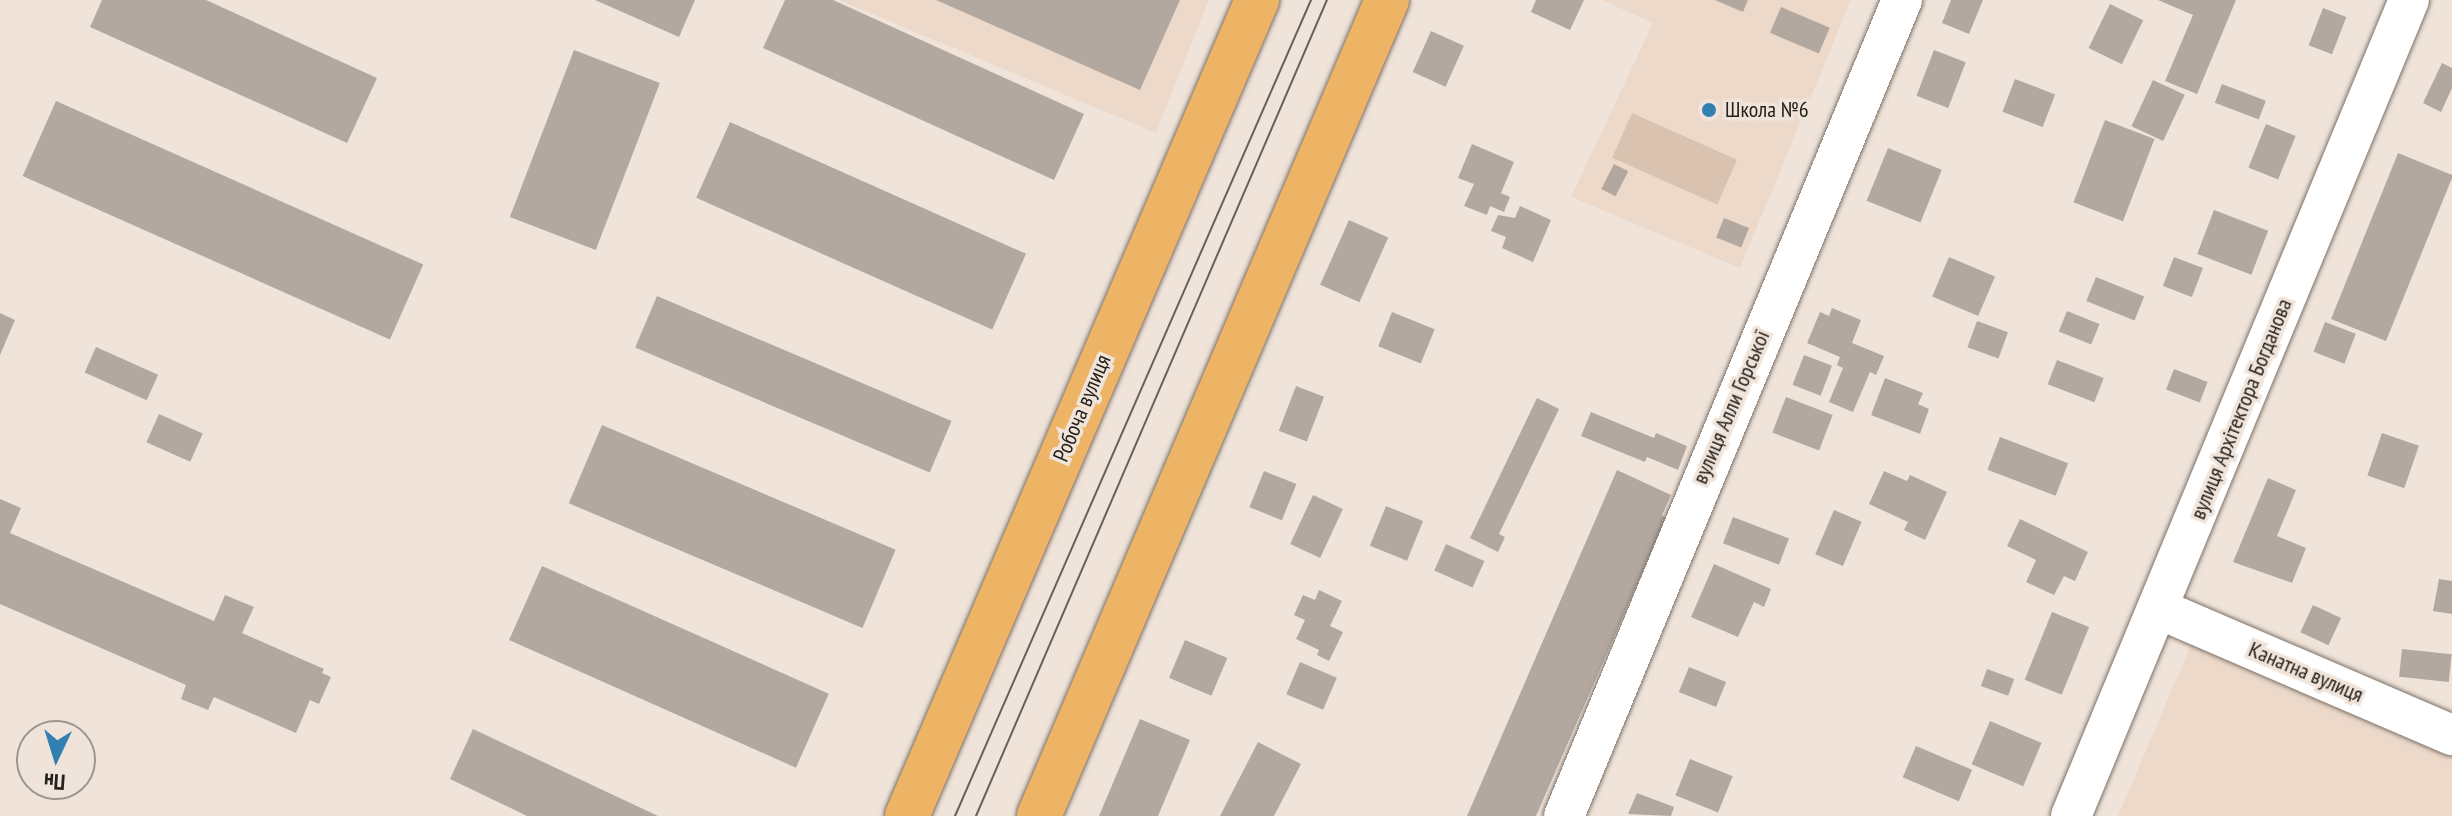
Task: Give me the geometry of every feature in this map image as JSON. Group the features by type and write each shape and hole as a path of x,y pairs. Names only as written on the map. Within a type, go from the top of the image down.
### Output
{"main road":[{"name":"Робоча вулиця","path":"907,816 1257,0"},
{"path":"1039,816 1387,0"}],"street":[{"name":"вулиця Алли Горської","path":"1564,816 1902,0"},
{"name":"вулиця Архітектора Богданова","path":"2071,816 2409,0"},
{"name":"Канатна вулиця","path":"2159,609 2452,735"}],"shaded area":[{"path":"839,0 1209,0 1156,133"},
{"name":"Школа №6","path":"1602,0 1851,0 1740,268 1571,197 1653,23"},
{"path":"1632,113 1737,160 1717,205 1612,158"},
{"path":"2193,640 2452,752 2452,816 2118,816"}],"building":[{"path":"102,0 206,0 377,78 347,143 90,27"},
{"path":"595,0 695,0 679,37"},
{"path":"785,0 833,0 1084,114 1054,180 763,48"},
{"path":"936,0 1180,0 1140,90"},
{"path":"1536,0 1584,0 1570,30 1531,12"},
{"path":"1715,0 1748,0 1743,12"},
{"path":"1951,0 1983,0 1969,34 1942,23"},
{"path":"2158,0 2236,0 2197,94 2165,81 2193,15"},
{"path":"2110,4 2143,20 2122,64 2089,48"},
{"path":"1781,7 1830,28 1819,53 1770,33"},
{"path":"2323,8 2346,17 2332,54 2309,45"},
{"path":"1431,31 1464,46 1446,87 1413,72"},
{"path":"574,50 660,83 596,250 510,217"},
{"path":"1934,50 1966,62 1948,108 1916,96"},
{"path":"2442,63 2452,68 2452,88 2441,112 2423,103"},
{"path":"2015,79 2055,94 2043,127 2002,112"},
{"path":"2153,80 2185,95 2163,141 2131,126"},
{"path":"2222,84 2266,101 2259,120 2215,103"},
{"path":"56,101 423,265 390,339 23,176"},
{"path":"2105,120 2154,139 2123,221 2073,202"},
{"path":"730,122 1026,254 992,330 696,198"},
{"path":"2266,124 2296,136 2278,180 2248,168"},
{"path":"1472,144 1514,162 1501,193 1510,197 1504,212 1490,206 1487,215 1464,206 1474,184 1458,178"},
{"path":"1888,148 1942,170 1920,223 1867,201"},
{"path":"2398,153 2452,175 2452,178 2386,341 2331,319"},
{"path":"1614,164 1628,171 1616,196 1601,189"},
{"path":"1520,206 1551,220 1533,262 1502,248 1506,237 1491,231 1498,215 1515,218"},
{"path":"2214,210 2268,231 2251,275 2197,254"},
{"path":"1724,218 1749,228 1741,248 1716,237"},
{"path":"1349,220 1388,237 1359,302 1320,285"},
{"path":"1949,257 1995,277 1978,316 1932,297"},
{"path":"2174,257 2203,268 2192,297 2163,286"},
{"path":"2096,277 2144,296 2134,321 2086,301"},
{"path":"657,296 952,421 930,473 635,348"},
{"path":"1832,308 1861,320 1852,343 1884,356 1876,375 1870,372 1853,412 1829,402 1843,368 1837,365 1840,357 1807,343 1820,312 1829,316"},
{"path":"2067,311 2099,324 2091,345 2059,331"},
{"path":"1392,312 1435,329 1421,364 1378,346"},
{"path":"0,313 15,320 0,355"},
{"path":"1977,321 2008,332 1998,359 1967,347"},
{"path":"2325,322 2356,334 2344,364 2314,352"},
{"path":"96,347 158,375 147,400 85,373"},
{"path":"1804,355 1832,366 1821,396 1793,385"},
{"path":"2057,360 2104,378 2094,402 2048,384"},
{"path":"2174,369 2208,382 2200,402 2166,390"},
{"path":"1885,378 1923,393 1918,404 1929,409 1920,434 1871,415"},
{"path":"1296,386 1324,397 1307,442 1279,431"},
{"path":"1786,397 1833,415 1819,450 1772,432"},
{"path":"1537,398 1559,409 1499,534 1505,537 1498,552 1470,538"},
{"path":"1591,412 1654,438 1656,433 1687,446 1678,470 1647,457 1645,462 1581,436"},
{"path":"159,414 203,434 190,462 146,442"},
{"path":"602,425 896,550 862,628 569,503"},
{"path":"2382,433 2419,446 2404,488 2367,476"},
{"path":"2000,437 2068,463 2056,496 1987,470"},
{"path":"1617,470 1671,495 1662,515 1666,518 1536,816 1467,816"},
{"path":"1264,471 1296,484 1282,520 1249,507"},
{"path":"1884,471 1907,481 1910,475 1947,492 1925,540 1904,530 1908,522 1869,504"},
{"path":"2268,478 2296,490 2277,536 2306,548 2292,583 2233,562"},
{"path":"1313,495 1343,509 1320,558 1290,544"},
{"path":"0,499 21,508 10,533 214,621 225,595 254,607 242,633 324,669 322,673 331,677 319,704 310,700 296,733 214,697 208,710 181,699 186,685 0,604"},
{"path":"1386,506 1423,521 1407,561 1370,546"},
{"path":"1834,510 1862,522 1843,566 1815,554"},
{"path":"1733,517 1789,539 1779,565 1723,543"},
{"path":"2020,519 2088,552 2075,581 2064,576 2054,595 2026,582 2036,560 2007,546"},
{"path":"1446,544 1484,561 1473,588 1434,570"},
{"path":"1714,564 1771,589 1764,607 1754,602 1738,637 1691,617"},
{"path":"542,566 829,694 796,768 509,640"},
{"path":"2439,579 2452,581 2452,614 2433,611"},
{"path":"1319,590 1342,601 1330,626 1343,632 1329,661 1317,655 1319,650 1296,639 1305,620 1294,615 1303,595 1315,600"},
{"path":"2313,605 2341,618 2328,645 2300,632"},
{"path":"2052,612 2089,627 2062,695 2025,680"},
{"path":"1185,640 1227,658 1211,696 1169,678"},
{"path":"2402,649 2452,654 2449,682 2399,677"},
{"path":"1300,662 1337,678 1323,710 1286,694"},
{"path":"1689,667 1726,682 1716,707 1679,692"},
{"path":"1987,669 2014,679 2008,696 1981,686"},
{"path":"1140,719 1190,740 1158,816 1099,816"},
{"path":"1990,721 2042,743 2023,786 1972,764"},
{"path":"473,729 658,816 527,816 450,779"},
{"path":"1258,742 1301,764 1274,816 1220,816"},
{"path":"1916,746 1972,770 1959,801 1903,777"},
{"path":"1690,759 1733,776 1718,812 1675,795"},
{"path":"1637,793 1674,807 1671,816 1628,814"}],"tram line":[{"path":"955,816 1311,0"},
{"path":"976,816 1327,0"}],"place":[{"name":"Школа №6","path":"1709,110"}]}
